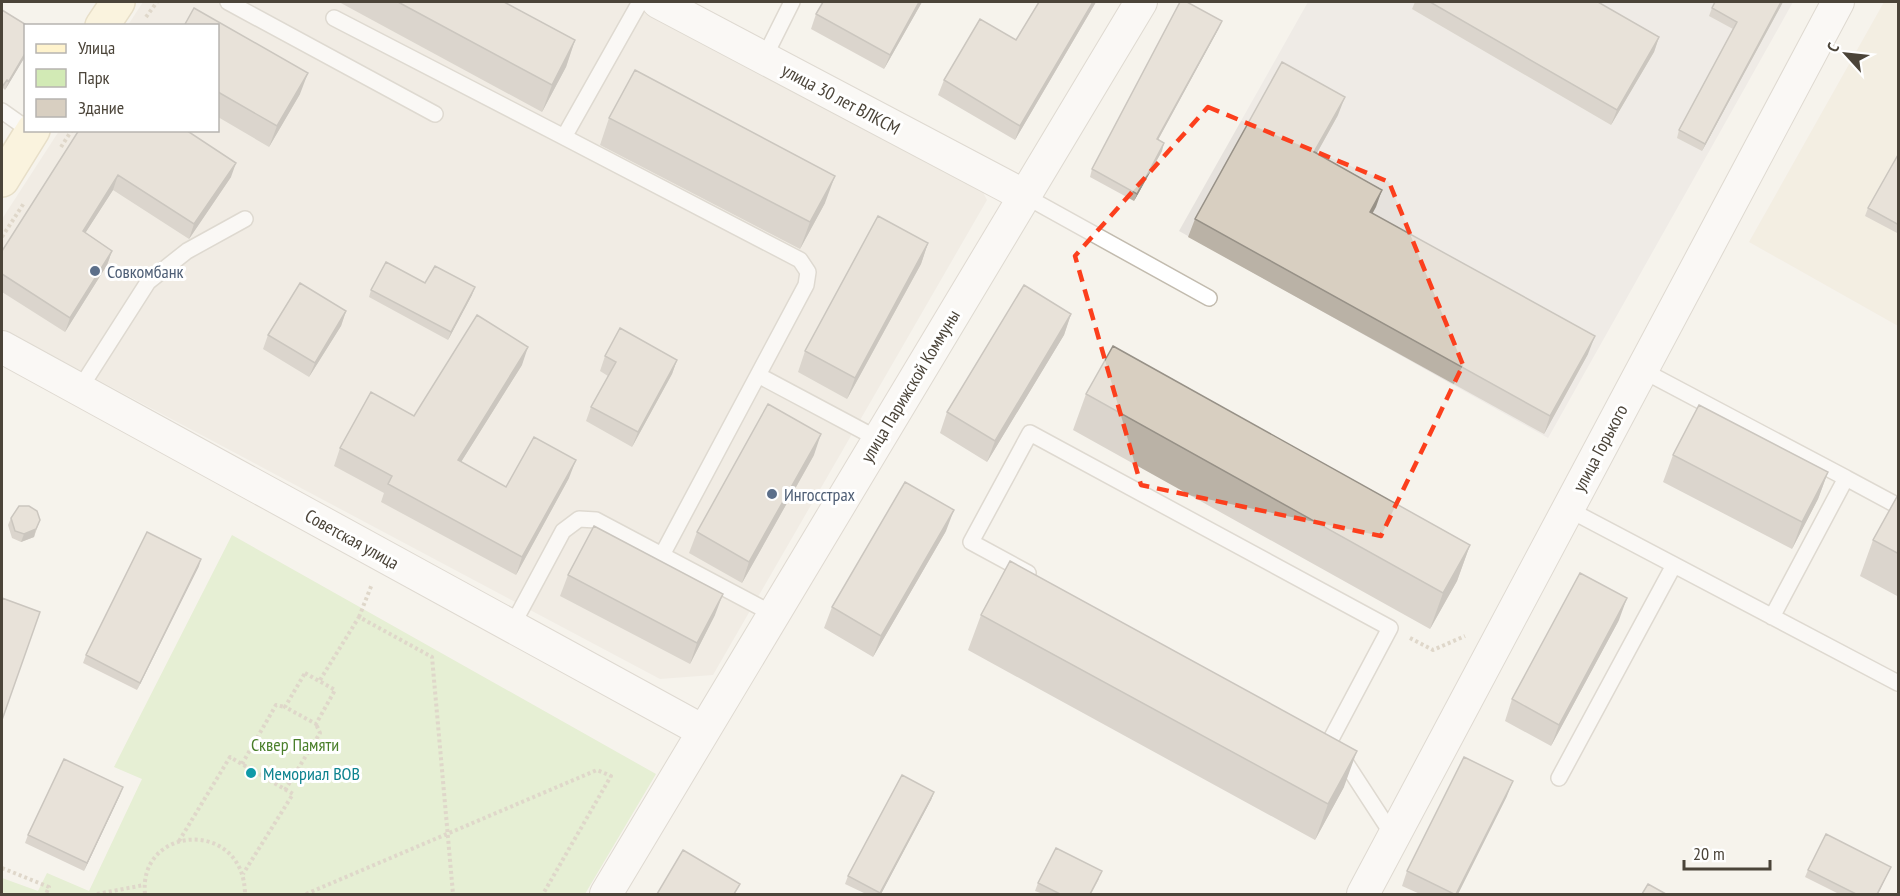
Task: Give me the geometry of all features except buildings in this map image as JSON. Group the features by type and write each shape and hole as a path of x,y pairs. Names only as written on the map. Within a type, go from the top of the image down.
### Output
{"street":[{"path":"103,24 118,2"},
{"name":"улица 30 лет ВЛКСМ","path":"658,2 1025,196"},
{"name":"улица Парижской Коммуны","path":"606,894 1141,2"},
{"name":"улица Горького","path":"1363,894 1838,2"},
{"path":"2,180 29,132"},
{"name":"Советская улица","path":"2,347 703,731"}],"lane":[{"path":"228,2 435,114"},
{"path":"564,137 640,2"},
{"path":"764,58 792,2"},
{"path":"334,18 800,260 808,272 806,285 662,555"},
{"path":"2,111 24,126"},
{"path":"1025,196 1209,298"},
{"path":"79,390 148,282 187,251 245,219"},
{"path":"1642,370 1899,506"},
{"path":"758,375 878,439"},
{"path":"1043,581 971,542 1030,434 1390,628 1325,736 1394,837"},
{"path":"1772,617 1845,478"},
{"path":"1568,509 1899,684"},
{"path":"512,626 563,531 579,519 596,520 773,614"},
{"path":"1559,778 1674,565"}],"path":[{"path":"1390,628 1433,650 1512,615"},
{"path":"320,680 359,617 432,657 453,894"},
{"path":"285,707 305,673 320,680 335,690 315,724"},
{"path":"242,764 276,705 285,707 315,724 320,733 285,790"},
{"path":"179,841 230,757 293,794 243,874"},
{"path":"306,894 597,770 611,776 543,894"},
{"path":"145,894 144,885 150,866 162,850 179,841 199,838 218,844 233,856 243,874 245,894"},
{"path":"2,868 49,887 46,894"},
{"path":"97,894 144,885"}],"highlighted area":[{"path":"1208,107 1389,182 1463,365 1381,536 1141,485 1075,256"}],"shaded area":[{"path":"143,2 682,2 963,153 987,200 713,675 660,679 2,329 2,219 58,132 219,132 219,24 129,24"},
{"path":"1308,2 1793,2 1548,438 1179,231"},
{"path":"1884,2 1898,2 1898,326 1749,242"}],"green space":[{"name":"Сквер Памяти","path":"232,535 656,774 585,894 2,894 2,878 38,891 47,873 89,891 142,779 114,767"}],"place":[{"name":"Совкомбанк","path":"95,271"},
{"name":"Ингосстрах","path":"772,494"},
{"name":"Мемориал ВОВ","path":"251,773"}]}
